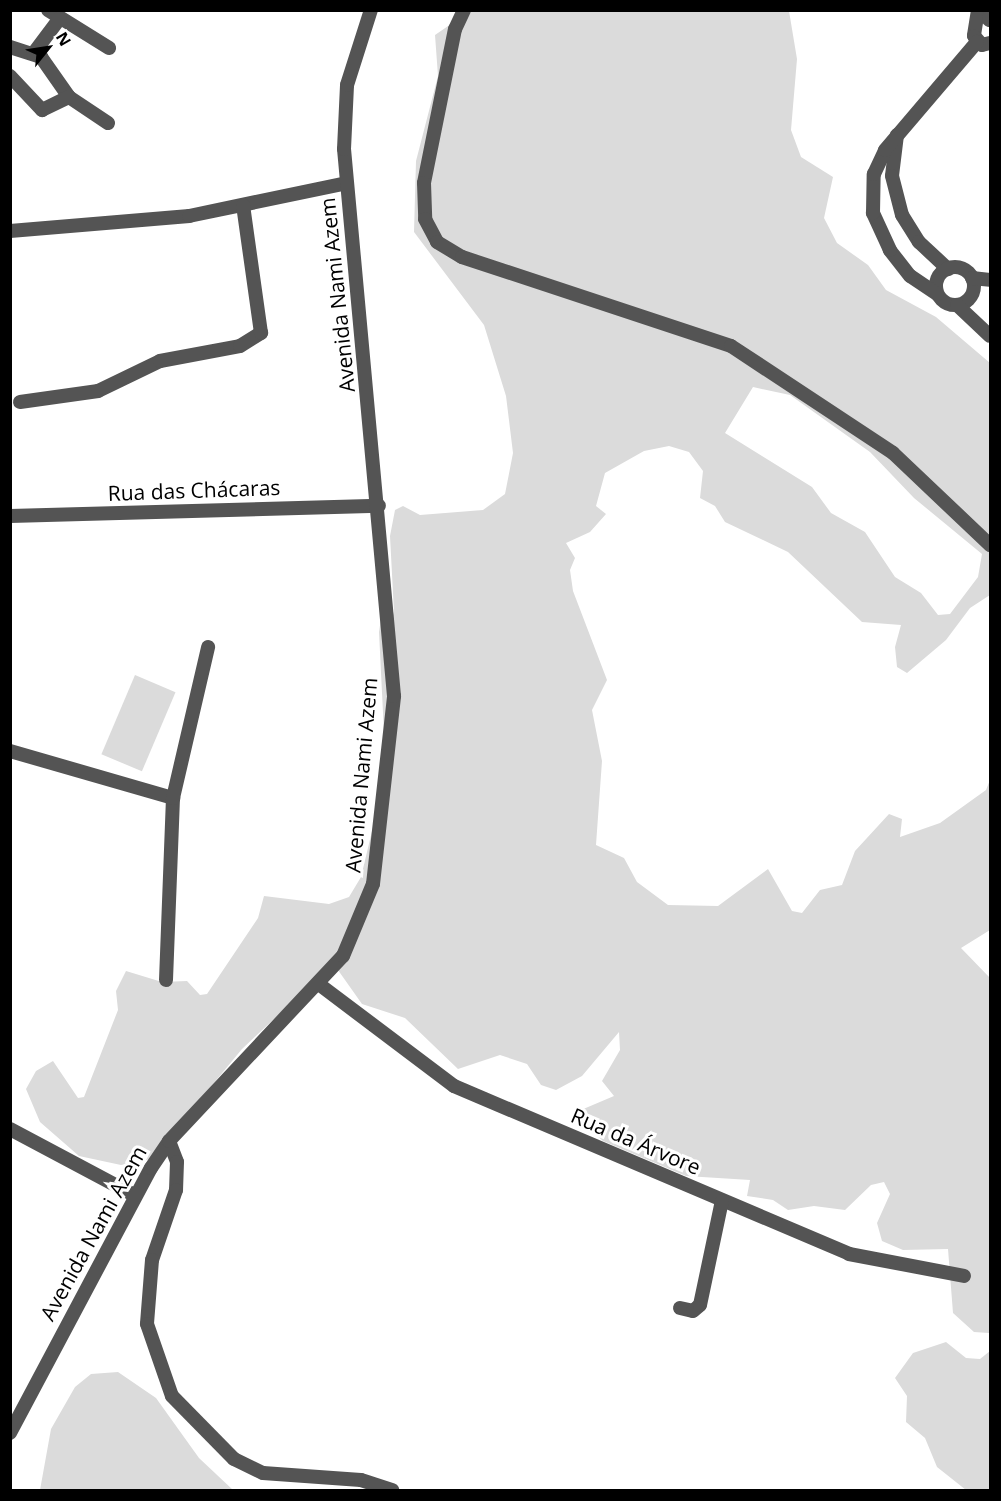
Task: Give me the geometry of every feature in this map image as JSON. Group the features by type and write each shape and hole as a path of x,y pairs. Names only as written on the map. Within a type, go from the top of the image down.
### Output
{"street":[{"name":"Avenida Nami Azem","path":"12,1427 134,1195 169,1141 320,986 358,927 373,884 383,815 394,696 379,506 347,183 347,85 371,10"},
{"path":"464,10 455,29 424,183 425,219 437,242 462,257 730,346 893,453 990,545"},
{"path":"978,10 986,20 984,42 897,135 874,174 873,213 904,267 937,294 957,305 990,336"},
{"path":"33,54 54,14 109,48"},
{"path":"12,55 33,54"},
{"path":"33,54 69,96 108,123"},
{"path":"10,76 42,110 69,96"},
{"path":"897,135 892,176 902,215 919,242 948,269"},
{"path":"10,231 189,216 347,183"},
{"path":"20,402 98,391 160,362 240,346 261,333 243,205"},
{"path":"937,294 938,277 948,269 963,269 972,278 990,280"},
{"path":"957,305 971,295 972,278"},
{"name":"Rua das Chácaras","path":"10,516 379,506"},
{"path":"166,980 173,798 208,647"},
{"path":"10,751 173,798"},
{"name":"Rua da Árvore","path":"320,986 454,1086 849,1254 963,1276"},
{"path":"10,1130 134,1195"},
{"path":"169,1141 177,1162 176,1190 152,1260 147,1324 171,1396 234,1459 263,1473 361,1480 392,1491"},
{"path":"680,1308 693,1311 700,1305 722,1201"}],"shaded area":[{"path":"470,11 789,11 797,59 791,130 801,157 833,177 824,218 837,243 868,265 886,290 936,317 990,363 990,595 970,608 946,640 907,673 897,667 895,647 901,625 862,622 788,552 725,522 715,506 700,498 703,471 689,452 669,446 644,451 605,473 596,506 606,514 590,532 566,543 575,558 570,570 573,591 607,680 592,710 602,761 596,845 624,858 637,882 668,905 718,906 768,869 792,911 802,913 820,890 842,885 855,851 889,814 902,819 900,837 940,823 986,790 990,780 990,930 961,948 990,978 990,1340 989,1333 974,1332 953,1313 948,1249 903,1250 882,1241 877,1223 890,1194 884,1182 871,1185 845,1210 814,1206 788,1210 773,1200 747,1196 750,1180 686,1176 603,1141 585,1125 581,1110 614,1096 602,1081 620,1050 619,1032 582,1076 556,1090 541,1085 527,1064 500,1055 458,1069 405,1018 362,1004 333,963 242,1049 151,1159 121,1165 79,1156 40,1122 26,1089 36,1071 53,1061 78,1098 84,1097 118,1010 116,991 126,971 162,982 187,981 200,995 207,994 258,918 264,896 329,904 349,897 361,877 378,806 384,733 379,632 382,612 389,627 394,612 390,536 395,510 403,506 420,515 483,510 505,494 513,453 506,396 484,325 414,232 416,161 438,76 435,35","holes":["753,387 790,395 870,452 914,498 982,554 978,577 950,614 938,615 921,593 895,577 865,532 831,513 812,487 725,433"]},
{"path":"135,675 176,692 142,771 101,754"},
{"path":"946,1342 966,1358 980,1359 990,1351 990,1490 966,1490 937,1467 925,1438 906,1422 907,1396 895,1378 913,1353"},
{"path":"118,1372 156,1398 199,1458 233,1490 40,1490 51,1429 75,1387 91,1374"}]}
